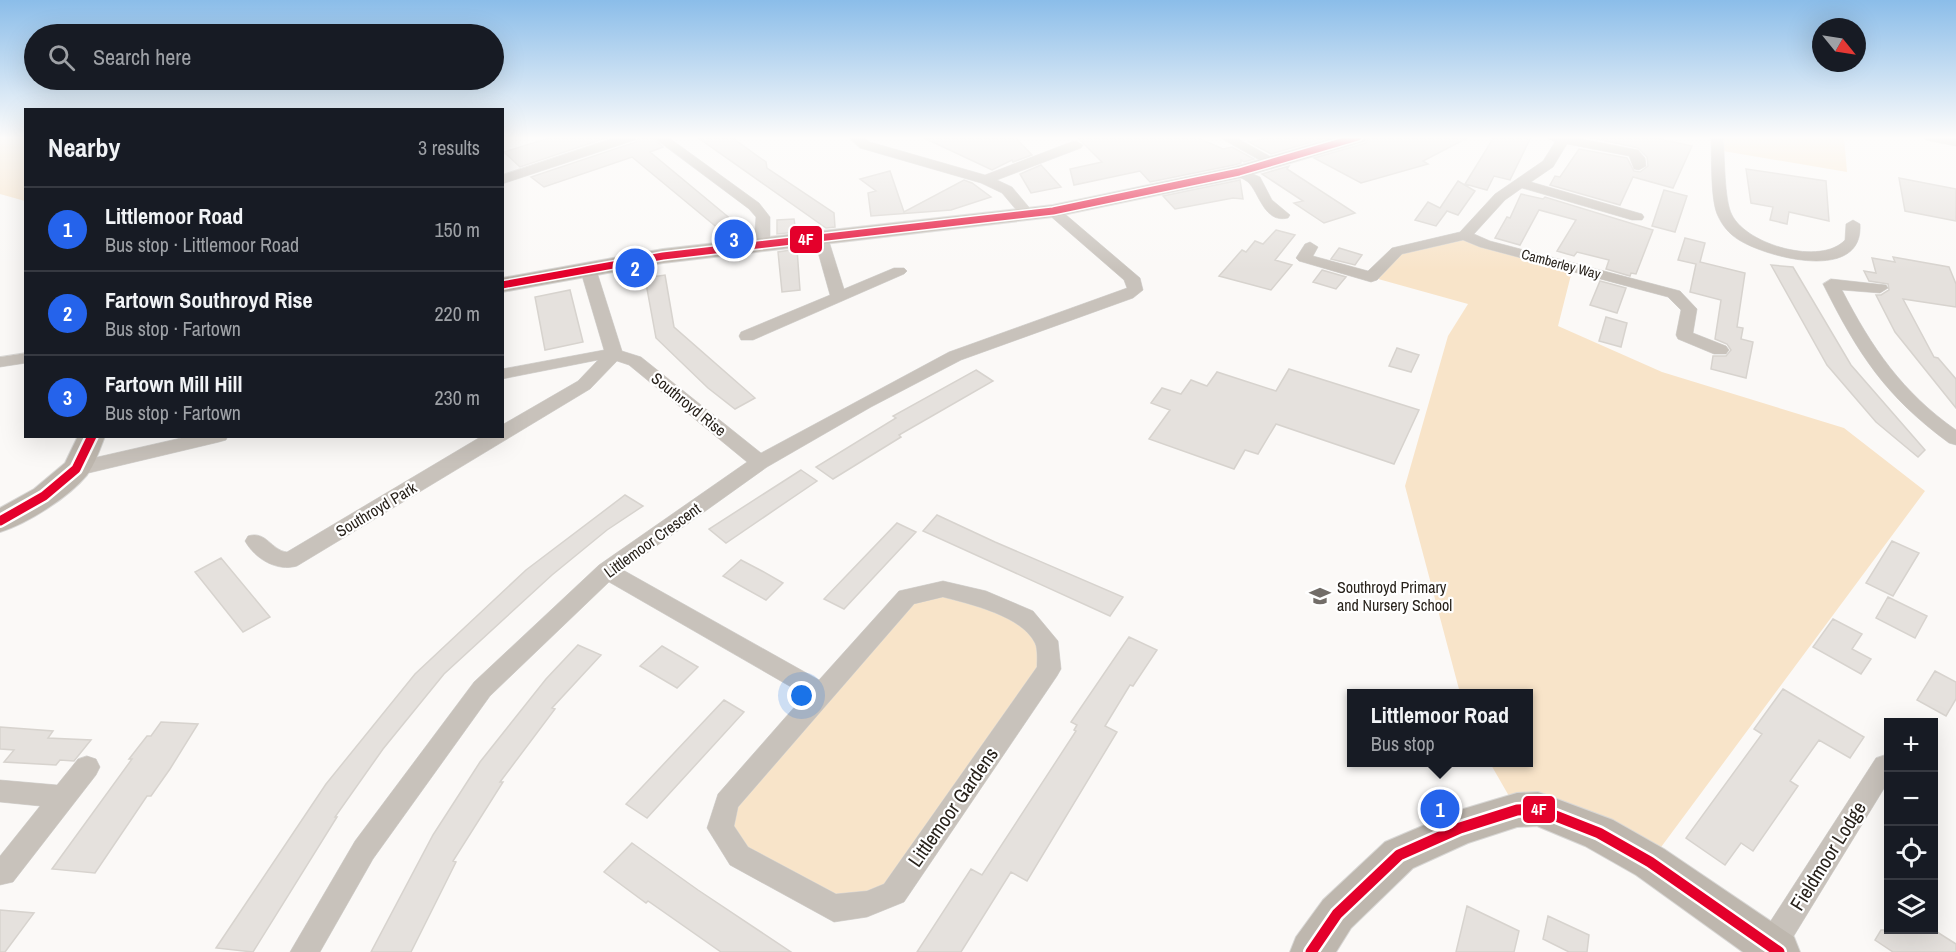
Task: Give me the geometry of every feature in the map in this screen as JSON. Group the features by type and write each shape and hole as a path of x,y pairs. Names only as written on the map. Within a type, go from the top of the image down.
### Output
{"street":[{"path":"720,181 754,206 763,217 762,243"},
{"path":"990,181 1007,190 1028,215"},
{"path":"504,285 588,269 762,243 1028,215 1194,181"},
{"path":"1256,181 1266,202 1283,215"},
{"path":"1720,181 1725,219 1744,237 1789,253 1828,256 1840,253 1853,239 1853,224"},
{"path":"1371,277 1397,251 1464,235 1500,197 1522,182 1530,187 1631,212"},
{"name":"Littlemoor Crescent","path":"304,952 364,850 482,689 606,571 760,462 955,356 1132,292 1136,286 1134,281 1053,211"},
{"name":"Camberley Way","path":"1464,235 1485,244 1674,294 1689,309 1684,335 1720,350"},
{"path":"821,238 838,297"},
{"path":"1310,247 1304,258 1390,282"},
{"path":"588,269 614,354"},
{"path":"747,336 899,271"},
{"path":"1659,290 1665,275"},
{"path":"1880,288 1831,284 1849,321 1890,380 1921,413 1956,439"},
{"path":"504,374 590,356 614,354"},
{"path":"504,432 584,384 614,354"},
{"name":"Southroyd Rise","path":"614,354 636,362 760,462"},
{"path":"0,362 24,358"},
{"path":"0,521 44,496 76,469 92,438"},
{"path":"76,469 210,438"},
{"name":"Southroyd Park","path":"255,541 274,558 290,560 494,438"},
{"path":"606,571 822,693"},
{"name":"Littlemoor Gardens","path":"943,589 978,597 1025,617 1047,641 1049,669 894,893 867,904 834,908 739,856 720,828 727,802 822,693 907,597 943,589"},
{"path":"3,873 87,767"},
{"name":"Fieldmoor Lodge","path":"1775,949 1884,768"},
{"path":"0,791 63,796"},
{"path":"1311,952 1337,914 1399,855 1460,828 1517,810 1538,809 1599,833 1650,862 1775,949"}],"shaded area":[{"path":"0,181 24,181 24,201 0,194"},
{"path":"1465,235 1573,267 1558,326 1662,372 1844,428 1925,491 1650,862 1517,810 1492,767 1533,767 1533,689 1459,689 1405,486 1448,336 1468,304 1371,277 1397,251"},
{"path":"943,589 1025,617 1049,669 894,893 834,908 733,848 727,802 907,597"}],"building":[{"path":"537,181 560,181 544,187"},
{"path":"661,181 685,181 744,230 737,238 731,239"},
{"path":"760,181 787,181 834,213 835,227 826,228"},
{"path":"863,181 894,181 904,212 961,181 972,183 991,197 951,210 871,216 868,193 876,191"},
{"path":"1024,181 1056,181 1061,187 1031,193"},
{"path":"1073,181 1091,181 1074,185"},
{"path":"1240,181 1243,199 1233,198 1175,209 1163,196"},
{"path":"1273,181 1306,181 1355,213 1324,223 1294,203 1303,201"},
{"path":"1458,181 1475,191 1458,215 1447,211 1436,226 1415,220 1428,202 1440,208"},
{"path":"1467,181 1491,181 1487,190 1465,184"},
{"path":"1552,181 1631,181 1620,205 1550,185"},
{"path":"1649,181 1676,181 1673,188"},
{"path":"1748,181 1826,181 1829,221 1789,212 1787,224 1770,220 1773,207 1751,203"},
{"path":"1900,181 1917,181 1956,189 1956,221 1905,211"},
{"path":"1664,190 1687,196 1675,232 1652,226"},
{"path":"1521,194 1543,199 1545,197 1653,230 1636,274 1631,273 1630,276 1606,269 1609,260 1577,252 1574,256 1557,251 1576,220 1539,210 1520,245 1495,238 1507,217 1510,218"},
{"path":"794,219 796,232 777,234 777,220"},
{"path":"1276,230 1295,235 1275,260 1292,265 1271,290 1219,276 1242,250 1246,252 1255,241 1263,244"},
{"path":"1685,238 1705,243 1700,262 1745,273 1737,327 1743,328 1741,339 1753,342 1746,378 1711,369 1713,356 1726,356 1731,350 1727,344 1715,339 1721,300 1690,292 1696,264 1678,260"},
{"path":"1339,248 1362,255 1355,265 1331,259"},
{"path":"797,249 800,290 782,292 778,252"},
{"path":"1893,257 1949,267 1956,284 1956,307 1903,299 1934,357 1938,358 1956,379 1956,408 1895,332 1876,295 1889,290 1888,284 1869,281 1864,271 1876,273 1872,258 1895,262"},
{"path":"1771,265 1793,267 1851,365 1925,450 1918,457 1876,422 1827,365"},
{"path":"1322,270 1346,277 1336,289 1313,282"},
{"path":"665,275 674,327 755,398 735,409 708,388 656,338 645,278"},
{"path":"1600,281 1626,288 1617,313 1590,305"},
{"path":"570,290 583,342 545,350 535,297"},
{"path":"1606,317 1627,323 1621,347 1599,341"},
{"path":"1397,348 1419,355 1411,372 1389,366"},
{"path":"1289,369 1419,410 1394,464 1276,424 1258,454 1245,450 1234,469 1149,439 1170,410 1151,403 1162,388 1181,394 1191,380 1207,386 1217,372 1276,391"},
{"path":"976,370 993,381 899,435 901,437 833,479 816,467 896,418 893,416"},
{"path":"801,470 817,481 726,543 709,529"},
{"path":"625,495 643,506 607,530 552,575 444,674 383,749 335,817 337,817 253,952 216,948 326,784 415,674 526,570"},
{"path":"937,515 1123,597 1110,616 923,531"},
{"path":"897,523 916,532 844,609 824,599"},
{"path":"1892,541 1919,553 1893,596 1866,583"},
{"path":"221,558 270,617 243,632 195,572"},
{"path":"741,560 783,583 766,600 723,576"},
{"path":"1888,597 1927,616 1915,638 1876,618"},
{"path":"1833,619 1862,634 1852,649 1871,659 1861,674 1813,647"},
{"path":"1129,637 1157,650 1133,686 1130,685 1105,726 1117,732 1027,881 1011,872 961,952 917,952 971,869 982,875 1076,731 1074,730 1077,725 1071,722"},
{"path":"578,645 601,655 552,708 555,709 500,782 503,782 453,861 456,862 411,952 371,952 433,835 480,762 546,679"},
{"path":"662,646 698,667 677,688 640,666"},
{"path":"1935,671 1956,682 1956,699 1946,716 1917,700"},
{"path":"1783,689 1864,737 1850,758 1819,740 1790,781 1798,786 1753,851 1741,843 1725,865 1686,838 1762,734 1754,729"},
{"path":"724,700 744,712 647,818 626,804"},
{"path":"161,722 198,724 170,769 151,796 147,796 95,873 52,869 132,759 129,759"},
{"path":"0,727 53,731 48,738 91,740 74,761 60,760 56,765 4,762 14,750 0,749"},
{"path":"632,843 791,952 721,952 648,901 646,903 604,872"},
{"path":"1467,906 1519,931 1514,952 1456,952"},
{"path":"0,910 34,913 5,952 0,952"},
{"path":"1548,916 1589,935 1587,952 1569,952 1543,939"},
{"path":"1881,930 1884,930 1884,934 1938,933 1956,944 1956,952 1893,952 1875,940"}],"transit line":[{"name":"4F","path":"504,285 663,256 1053,211 1194,181"},
{"name":"4F","path":"0,521 44,496 76,469 91,438"},
{"name":"4F","path":"1311,952 1337,914 1399,855 1460,828 1517,810 1538,809 1599,833 1650,862 1779,952"}],"place":[{"name":"Fartown Mill Hill","path":"734,239"},
{"name":"Fartown Southroyd Rise","path":"635,268"},
{"name":"Southroyd Primary and Nursery School","path":"1320,596"},
{"name":"Littlemoor Road","path":"1440,809"}]}
